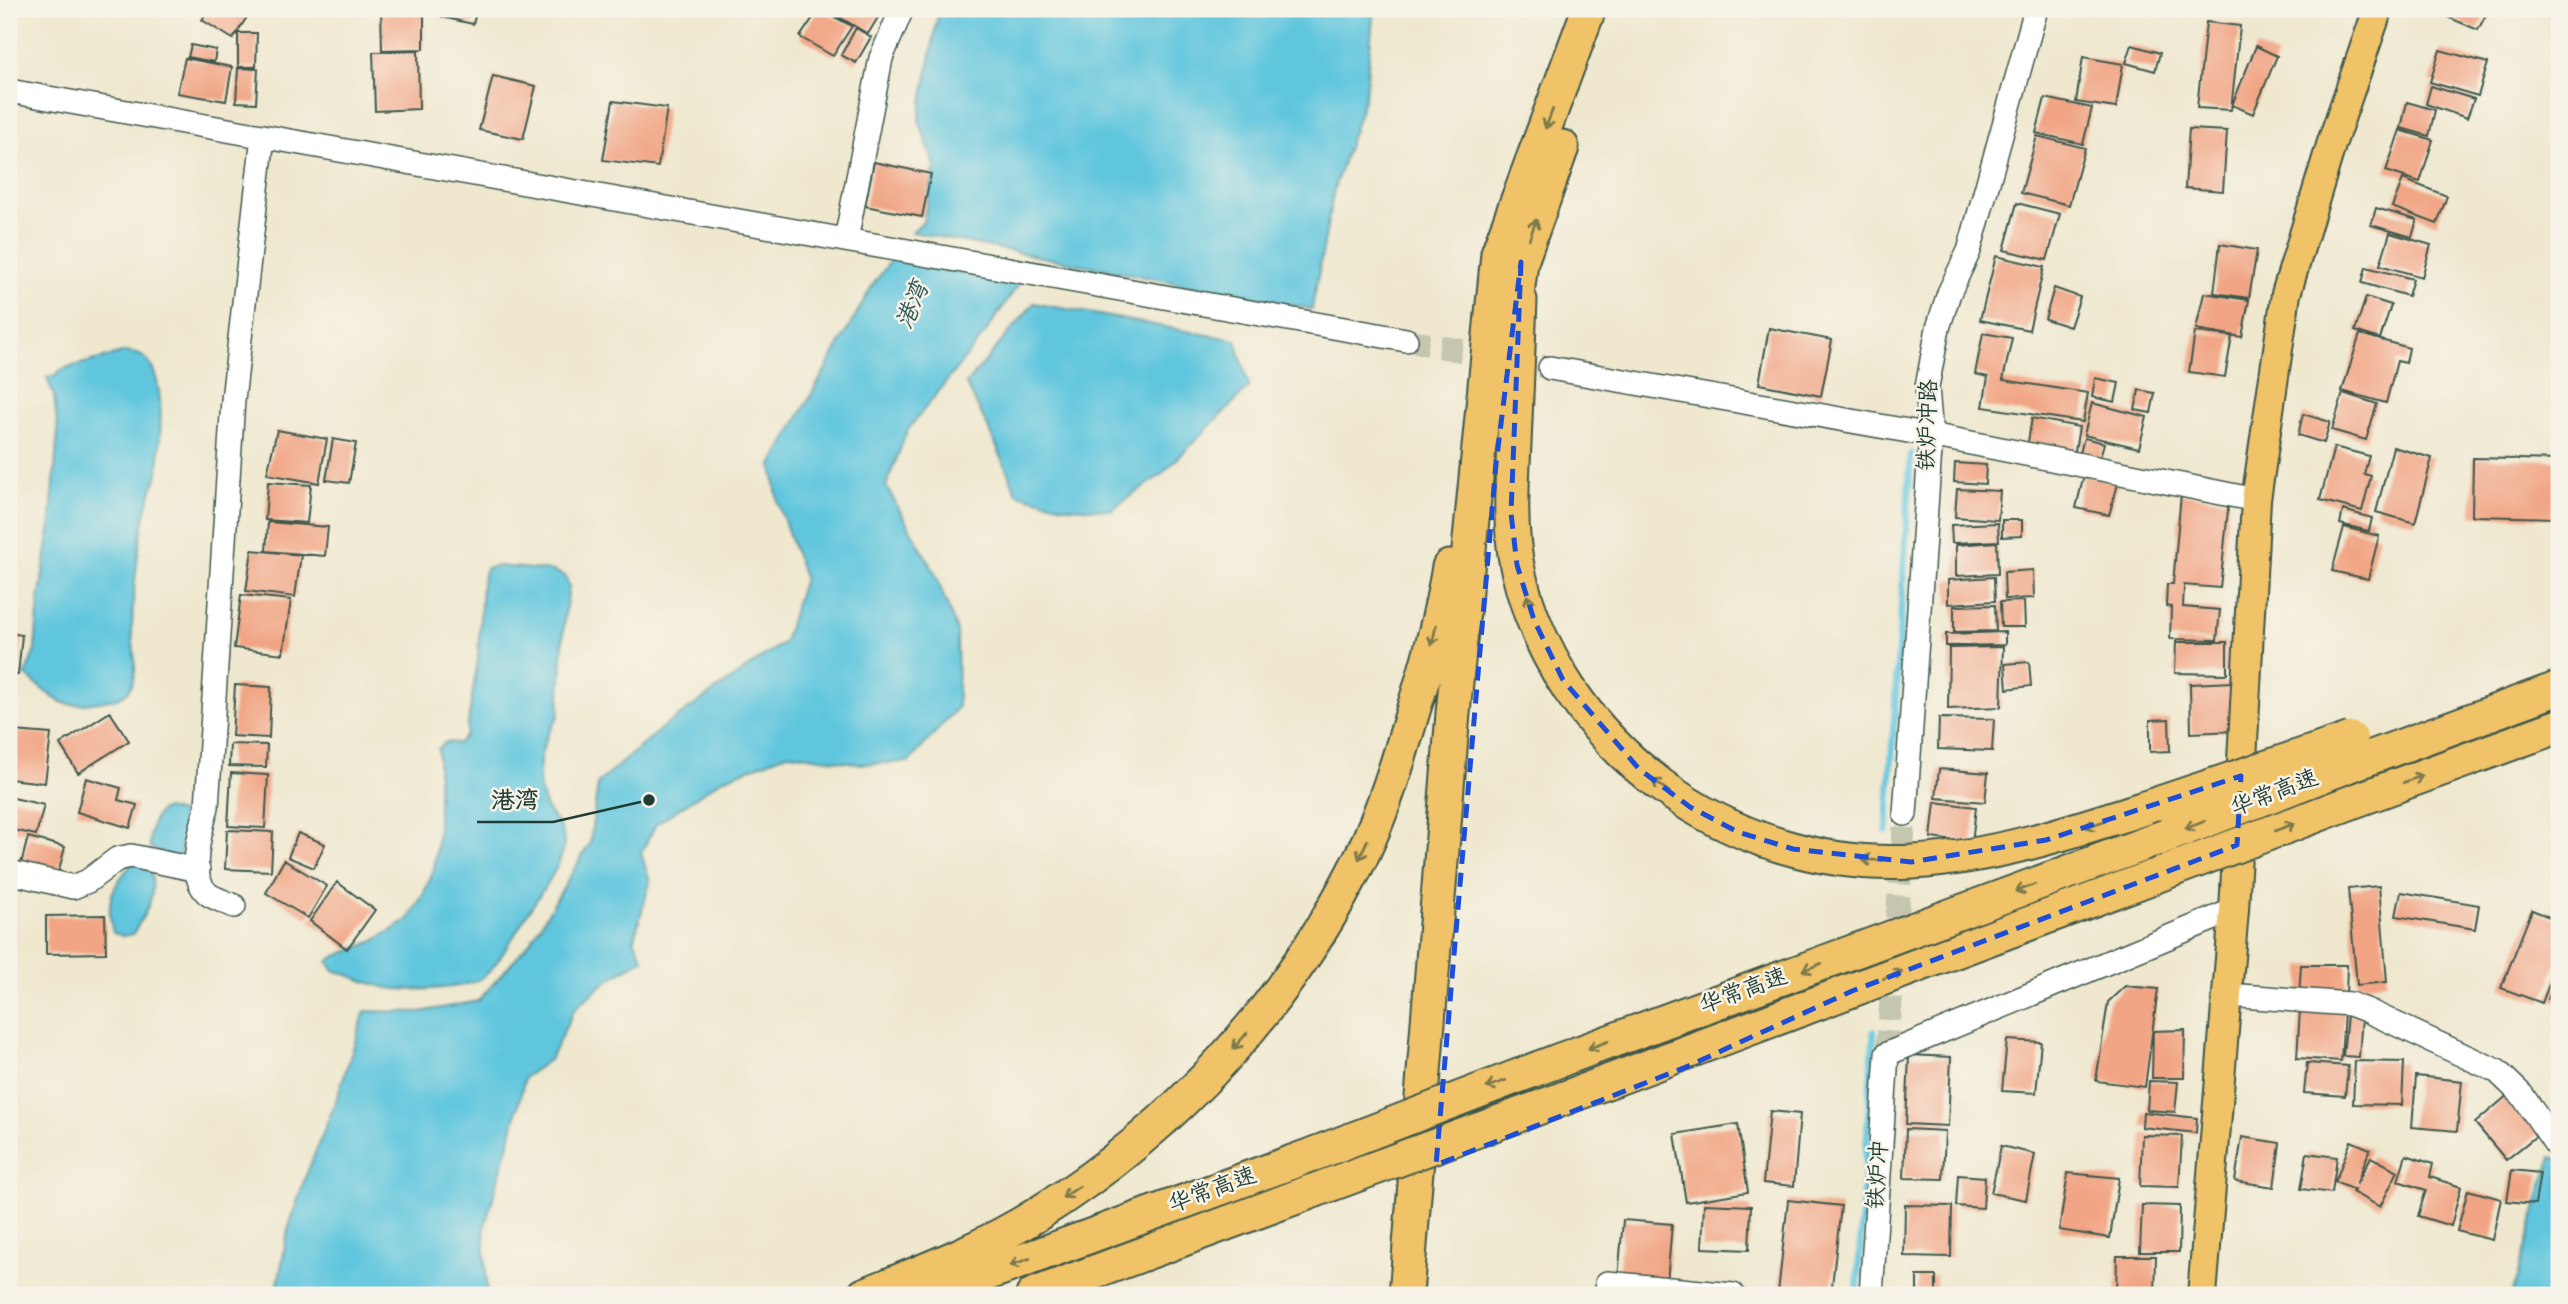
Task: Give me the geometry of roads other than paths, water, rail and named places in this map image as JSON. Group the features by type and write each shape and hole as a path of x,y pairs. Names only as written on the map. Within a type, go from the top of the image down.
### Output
{"highway":[{"path":"864,1295 972,1251 1035,1216 1094,1176 1156,1127 1215,1070 1250,1030 1318,936 1363,853 1398,763 1428,662 1447,580 1510,258 1589,9"},
{"path":"1406,1295 1453,713 1510,258 1611,9"},
{"path":"1510,258 1511,513 1517,565 1534,620 1563,680 1597,726 1639,769 1690,807 1738,832 1793,849 1850,859 1911,862 1970,855 2046,840 2160,803 2350,752 2559,686"},
{"path":"1425,1295 1496,464 1510,258"},
{"name":"华常高速","path":"1033,1295 1312,1201 1553,1111 1686,1067 1852,991 2559,726"},
{"name":"华常高速","path":"929,1295 2158,839 2350,752"},
{"path":"1096,1295 1312,1201"}],"main road":[{"path":"2202,1295 2234,910 2256,500 2286,294 2332,142 2378,9"}],"street":[{"path":"846,240 881,58 902,9"},
{"name":"铁炉冲路","path":"1905,814 1931,435 1927,387 1938,328 1949,293 1969,251 2036,9"},
{"path":"9,90 1406,340"},
{"path":"234,906 208,893 199,881 196,854 206,807 233,400 263,136"},
{"path":"1550,368 1931,435 2256,500"},
{"path":"9,872 73,887 88,881 117,859 131,856 198,870"},
{"name":"铁炉冲","path":"1871,1295 1887,1054 2234,910"},
{"path":"2227,995 2350,1004 2366,1010 2497,1071 2522,1095 2559,1149"},
{"path":"1607,1283 1733,1295"}],"water":[{"path":"939,9 1374,9 1365,96 1334,189 1312,309 912,232 923,222 935,167 919,120"},
{"path":"896,253 1025,275 985,333 907,431 886,486 935,573 957,631 958,707 909,762 861,764 789,753 723,779 656,824 641,853 650,882 634,939 643,959 608,980 575,1008 550,1059 525,1077 484,1229 487,1295 276,1295 288,1230 305,1178 337,1098 365,1011 420,1012 478,1001 531,941 590,843 598,783 662,728 784,642 804,578 778,503 772,465 872,286"},
{"path":"1034,303 1236,340 1249,387 1161,475 1111,510 1067,507 1017,494 966,384"},
{"path":"126,352 140,355 150,365 156,378 160,411 158,474 142,528 134,589 132,632 135,673 130,689 121,696 96,702 69,704 54,698 25,675 35,650 39,599 50,530 58,431 54,396 47,377 55,376 62,369"},
{"path":"500,566 553,571 565,576 569,586 564,621 559,714 548,733 539,773 543,801 564,836 561,858 502,955 483,977 464,985 437,988 398,989 375,985 333,970 328,962 336,956 372,942 408,920 424,893 434,869 438,830 438,749 446,742 459,743 466,735 478,659 482,582 486,568"},
{"path":"161,810 188,815 179,859 150,848 153,823"},
{"path":"136,859 151,870 151,897 133,934 123,936 113,933 110,901 116,885"},
{"path":"2551,1157 2559,1159 2559,1295 2512,1295"}],"waterway":[{"path":"1887,831 1911,454"},
{"path":"1857,1295 1874,1032"}],"tunnel":[{"path":"1406,340 1550,368"},
{"path":"1887,1054 1905,814"}],"place":[{"name":"港湾","path":"649,800"}]}
